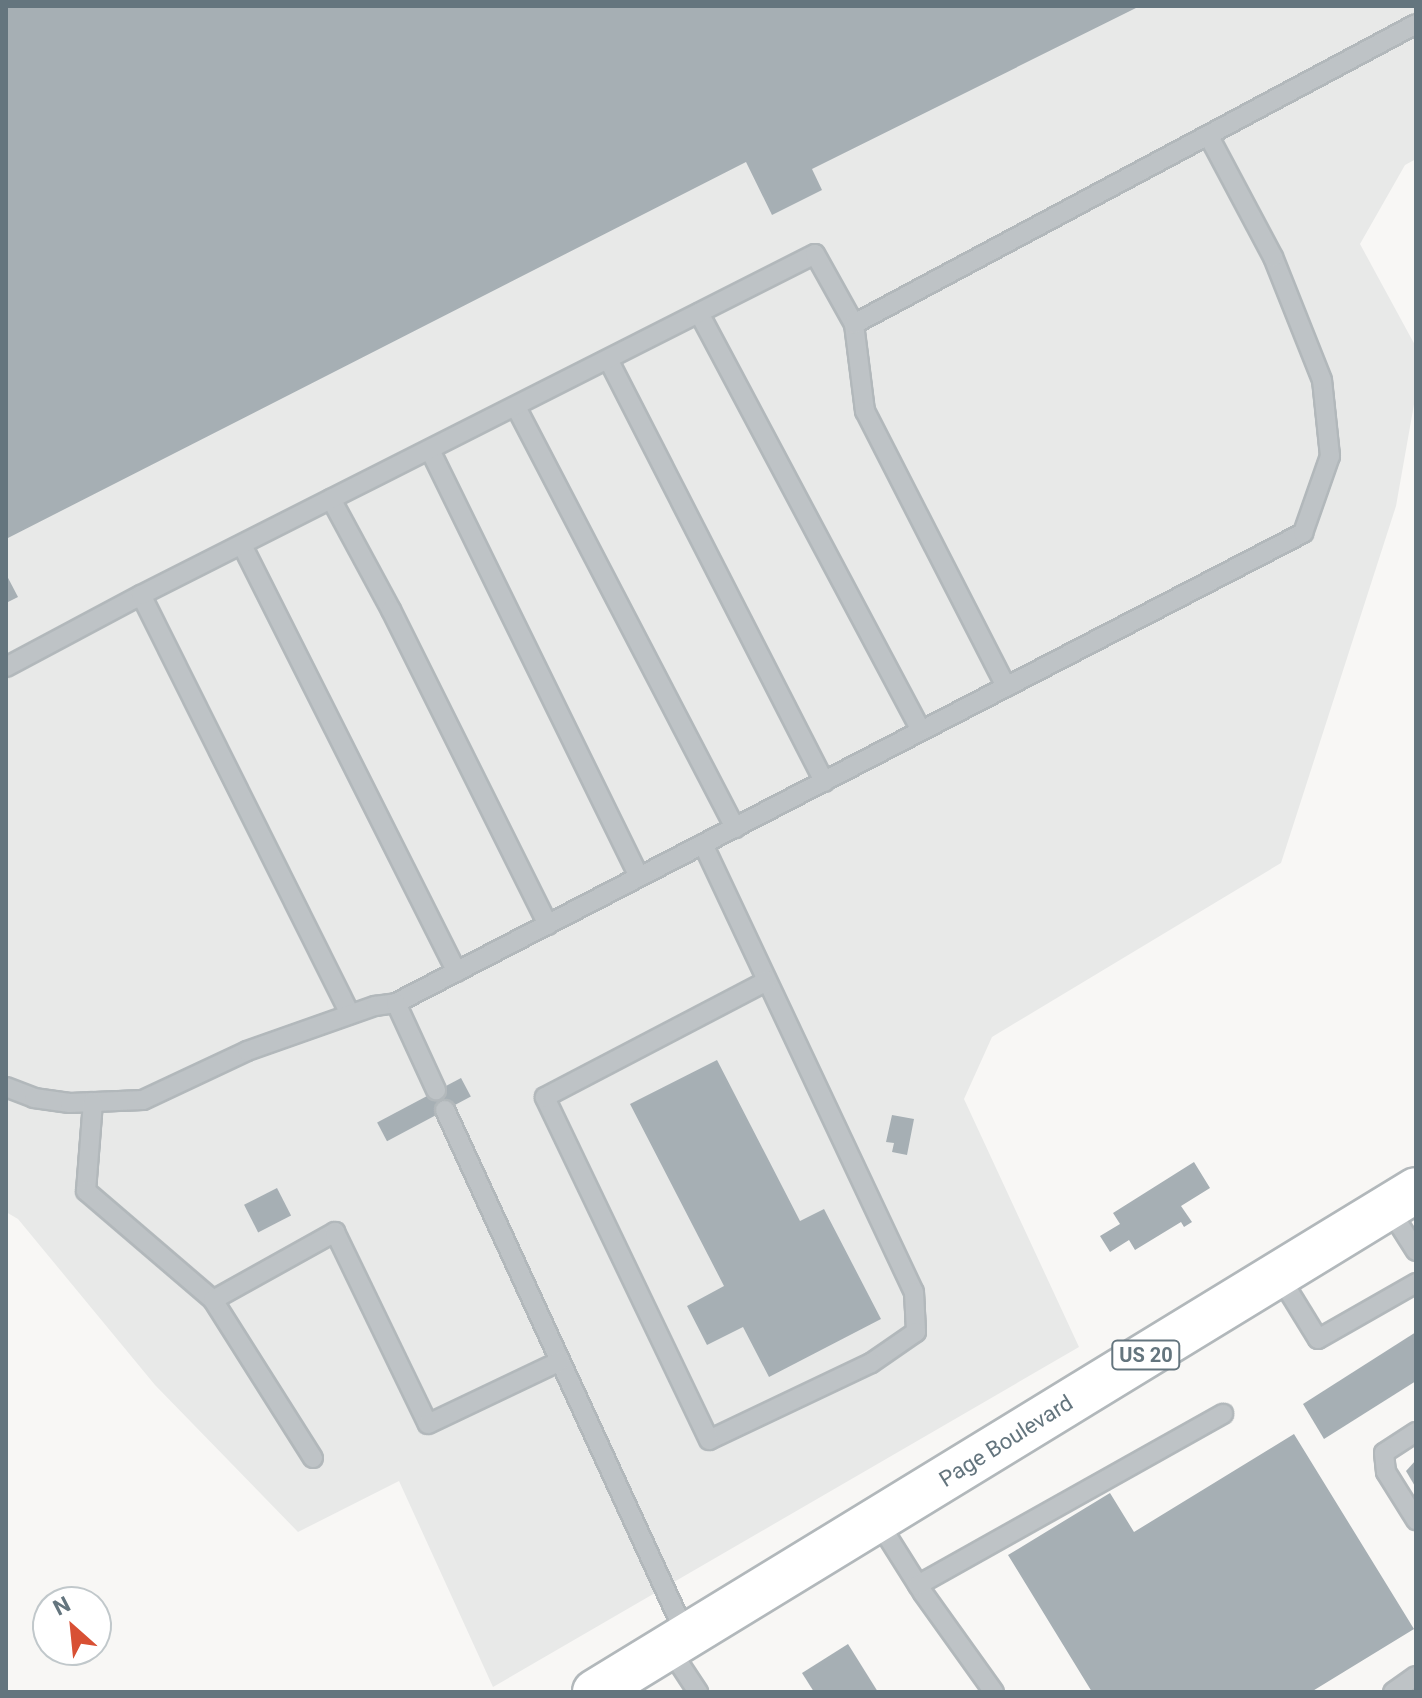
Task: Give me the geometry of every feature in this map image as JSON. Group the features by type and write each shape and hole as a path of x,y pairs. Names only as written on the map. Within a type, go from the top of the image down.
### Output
{"main road":[{"name":"Page Boulevard","path":"595,1692 1402,1198"}],"lane":[{"path":"854,324 1416,24"},
{"path":"6,1087 34,1098 70,1103 143,1100 247,1051 350,1014 396,1003 1303,533 1330,456 1322,380 1273,257 1208,135"},
{"path":"6,667 141,595 609,361 815,254 854,324 865,411 1006,687"},
{"path":"699,313 921,731"},
{"path":"609,361 824,782"},
{"path":"516,407 735,828"},
{"path":"430,450 639,877"},
{"path":"331,499 391,610 548,925"},
{"path":"242,545 457,972"},
{"path":"141,595 350,1014"},
{"path":"703,844 914,1292 916,1332 871,1363 709,1440 545,1097 767,981"},
{"path":"396,1003 436,1090"},
{"path":"93,1102 86,1191 213,1300 313,1458"},
{"path":"445,1110 560,1361 698,1692"},
{"path":"1402,1198 1416,1251"},
{"path":"213,1300 335,1232 428,1424 560,1361"},
{"path":"1278,1274 1318,1339 1416,1283"},
{"path":"918,1585 1223,1414"},
{"path":"1416,1432 1384,1453 1386,1472 1416,1520"},
{"path":"877,1520 918,1585 994,1692"},
{"path":"1393,1692 1416,1676"}],"shaded area":[{"path":"6,6 1416,6 1416,159 1405,165 1360,244 1416,347 1416,393 1396,506 1281,863 992,1037 964,1099 1079,1347 493,1687 399,1481 298,1532 155,1385 18,1219 6,1212"}],"building":[{"path":"6,6 1140,6 812,169 822,190 772,215 746,162 6,539"},
{"path":"6,574 18,597 6,603"},
{"path":"717,1060 800,1221 824,1209 881,1319 769,1377 743,1327 707,1345 687,1306 724,1286 630,1104"},
{"path":"461,1078 471,1097 387,1141 377,1123"},
{"path":"892,1115 914,1119 907,1155 892,1152 894,1143 886,1142"},
{"path":"1194,1162 1210,1188 1181,1206 1192,1222 1184,1227 1181,1222 1135,1250 1129,1240 1110,1252 1100,1236 1120,1224 1113,1213"},
{"path":"277,1188 291,1216 258,1232 244,1205"},
{"path":"1416,1332 1416,1381 1324,1439 1303,1404"},
{"path":"1294,1434 1414,1629 1311,1692 1092,1692 1008,1555 1110,1493 1134,1532"},
{"path":"1416,1460 1416,1488 1406,1471"},
{"path":"848,1644 878,1692 814,1692 802,1673"}]}
